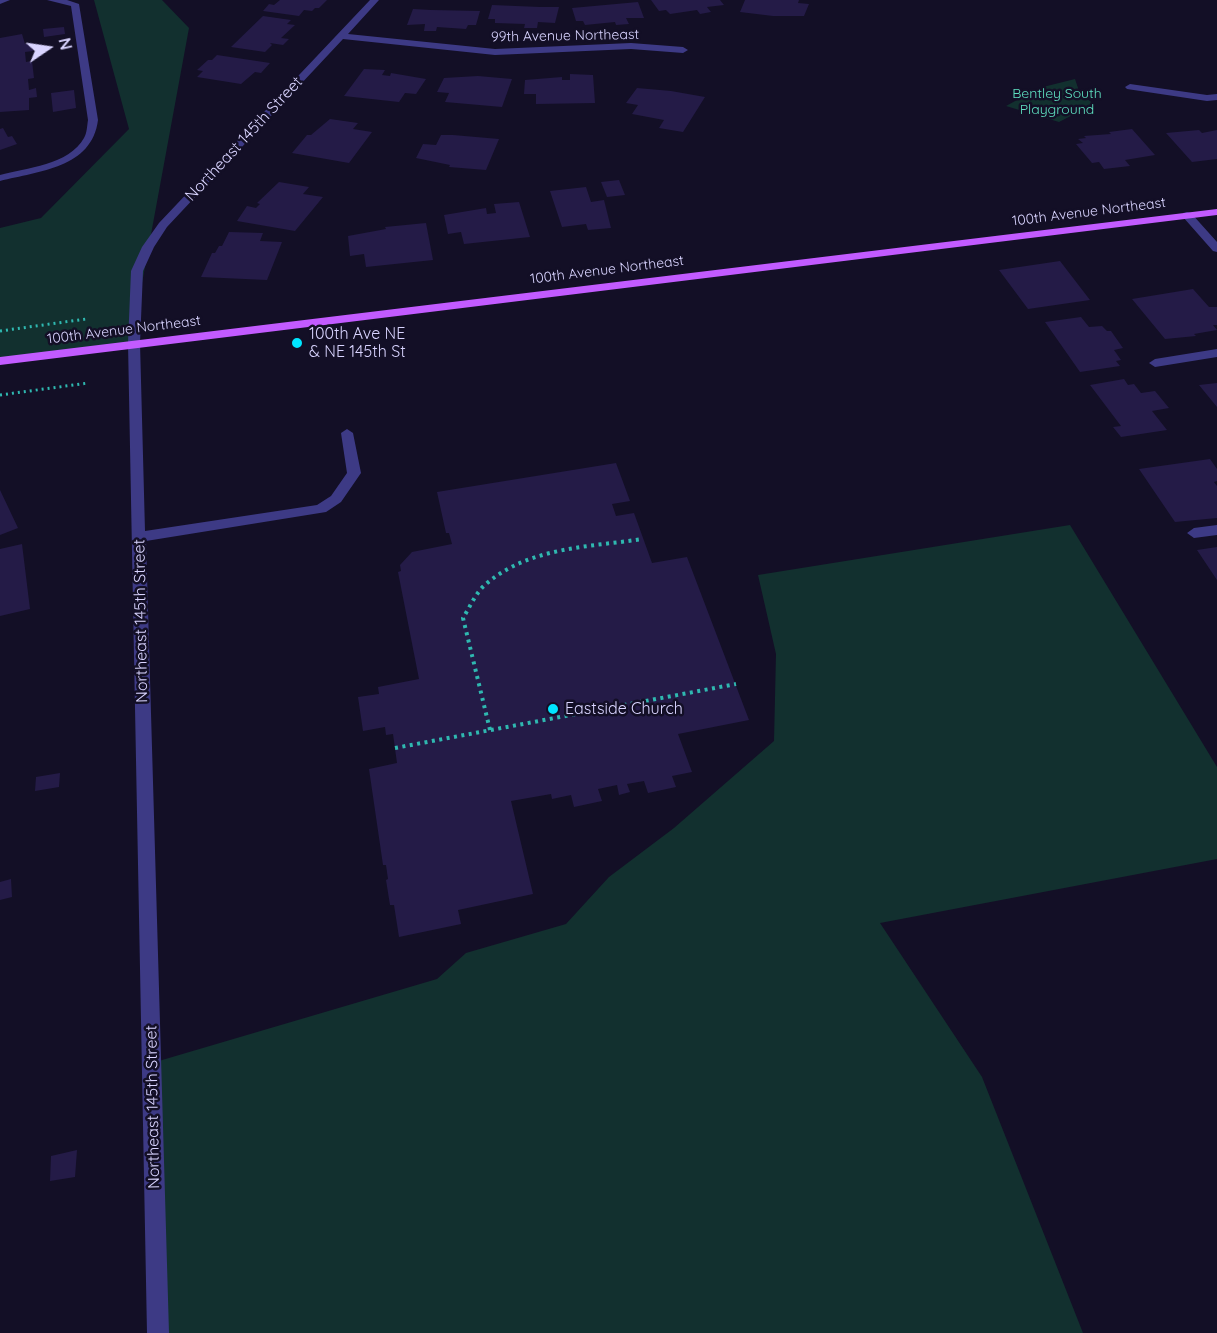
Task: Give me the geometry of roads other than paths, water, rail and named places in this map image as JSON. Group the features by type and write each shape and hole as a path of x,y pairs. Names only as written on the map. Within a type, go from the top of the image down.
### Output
{"main road":[{"name":"100th Avenue Northeast","path":"0,361 1217,212"}],"street":[{"path":"0,1 6,0"},
{"path":"0,178 60,161 80,149 90,138 93,120 75,4 55,0"},
{"name":"Northeast 145th Street","path":"158,1333 134,343 137,271 163,225 375,0"},
{"name":"99th Avenue Northeast","path":"341,36 495,52 631,46 682,50"},
{"path":"1130,87 1207,98 1217,97"},
{"path":"1187,216 1217,249"},
{"path":"1155,363 1217,353"},
{"path":"139,537 321,510 336,499 354,473 347,433"},
{"path":"1194,533 1217,530"}],"place":[{"name":"100th Ave NE & NE 145th St","path":"297,343"},
{"name":"Eastside Church","path":"553,709"}],"park label":[{"name":"Bentley South Playground","path":"1057,102"}]}
